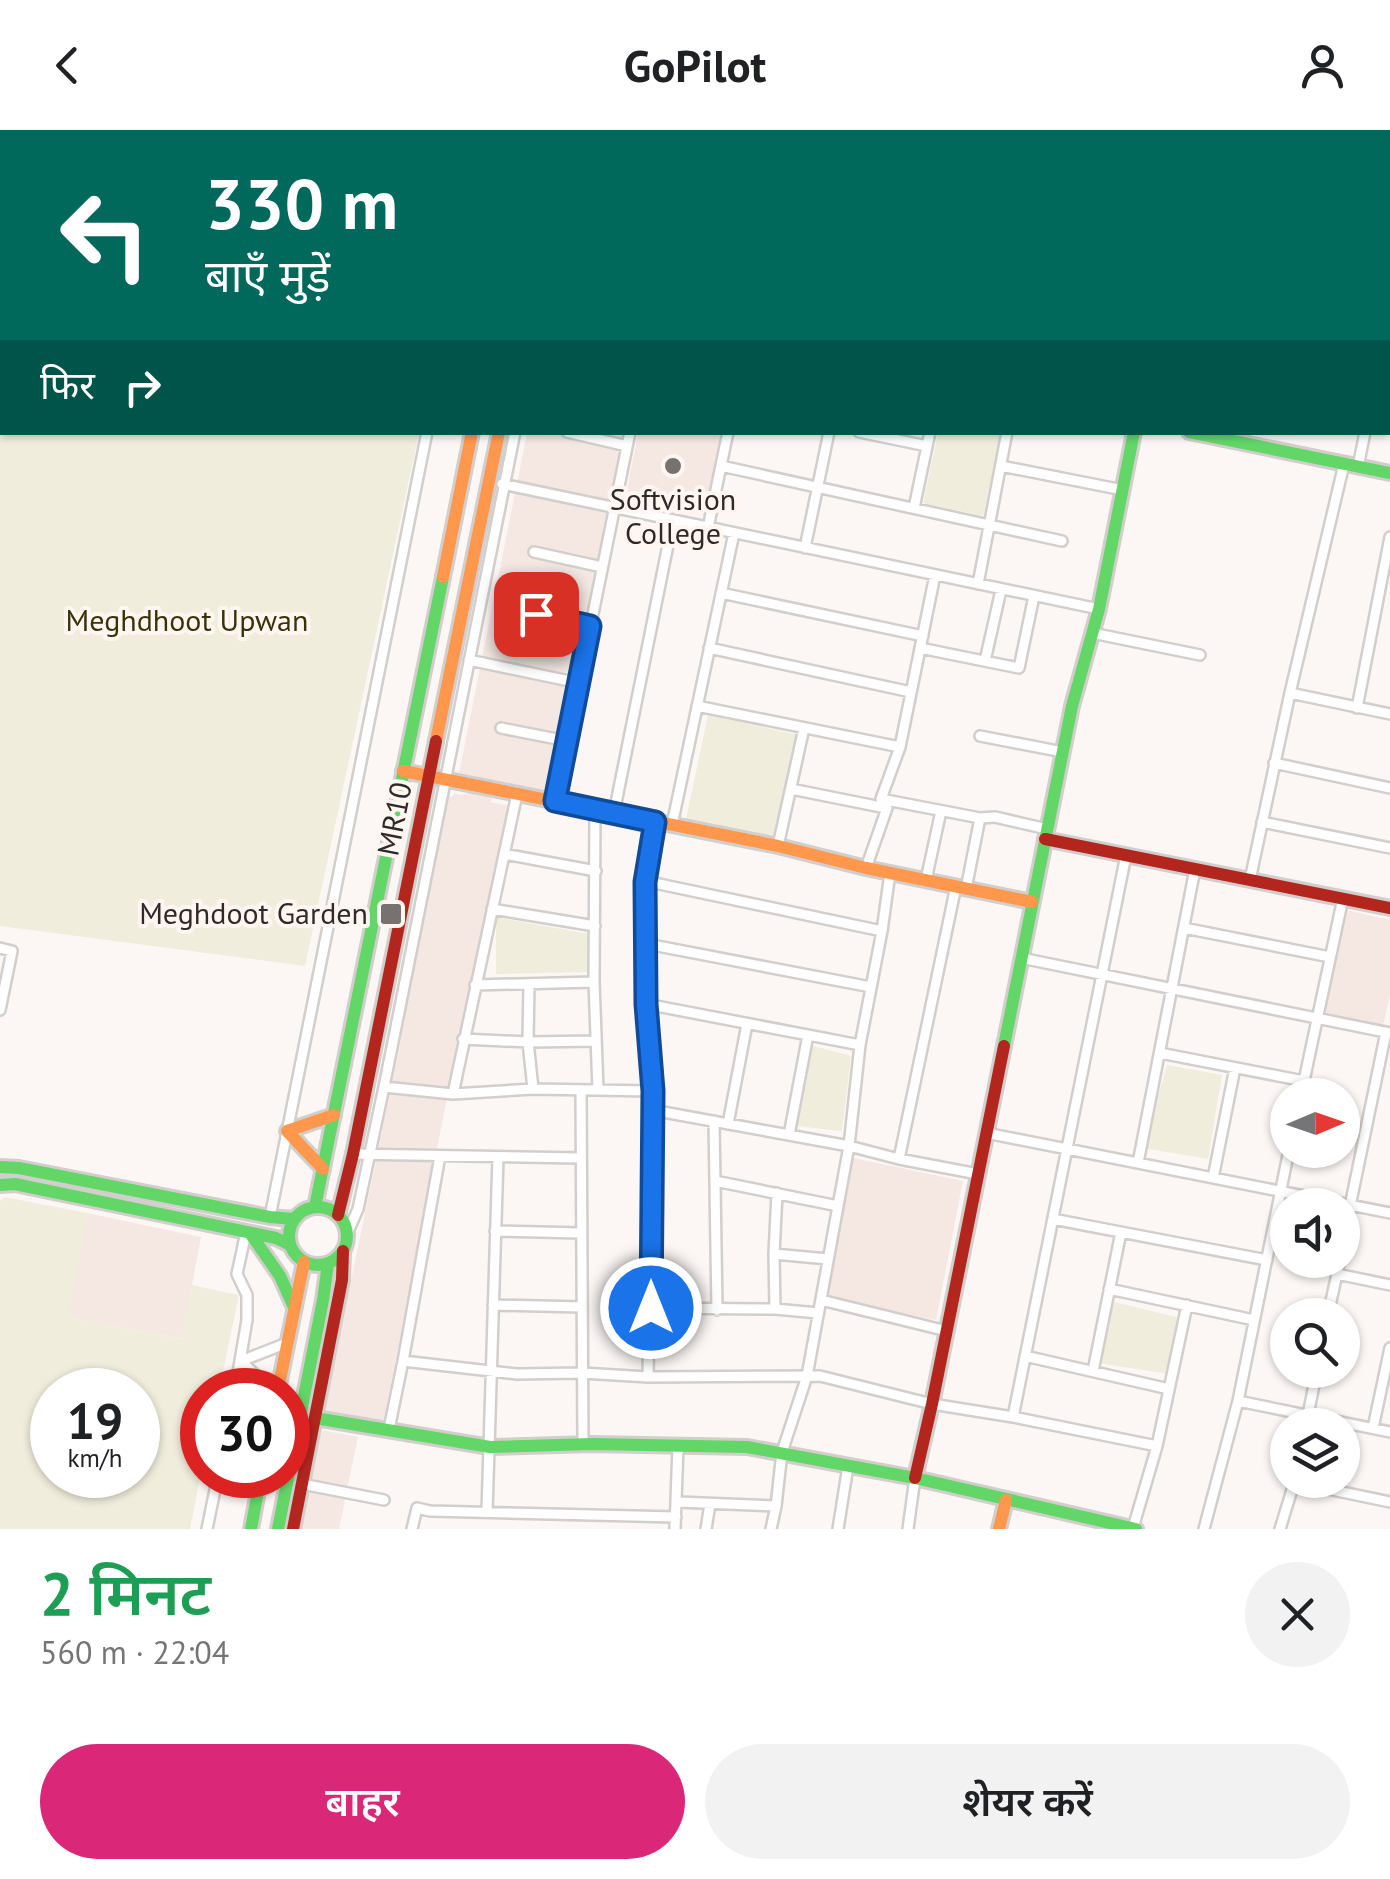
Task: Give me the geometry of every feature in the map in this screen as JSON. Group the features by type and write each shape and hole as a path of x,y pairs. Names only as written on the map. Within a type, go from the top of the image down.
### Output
{"street":[{"path":"270,1218 426,435"},
{"name":"MR10","path":"315,1207 471,435"},
{"name":"MR10","path":"338,1216 498,435"},
{"path":"310,1443 342,1280 342,1252 358,1209 384,1087 514,435"},
{"path":"580,435 627,446"},
{"path":"555,801 629,435"},
{"path":"708,528 727,435"},
{"path":"806,548 827,435"},
{"path":"873,435 927,446"},
{"path":"914,508 929,435"},
{"path":"978,584 1006,435"},
{"path":"908,1529 915,1478 1072,706 1099,610 1133,435"},
{"path":"1211,435 1390,474"},
{"path":"1250,880 1290,693 1351,465 1364,435"},
{"path":"721,466 1062,541"},
{"path":"1001,466 1123,490"},
{"path":"489,482 1099,610"},
{"path":"614,813 673,520"},
{"path":"672,825 734,533"},
{"path":"1357,708 1390,537"},
{"path":"534,552 602,567"},
{"path":"866,868 900,748 935,575"},
{"path":"985,662 1000,590"},
{"path":"721,593 923,636"},
{"path":"920,648 1019,668 1034,596"},
{"path":"536,614 590,626"},
{"path":"1092,633 1200,655"},
{"path":"709,648 911,692"},
{"path":"469,660 579,683"},
{"path":"1290,693 1390,714"},
{"path":"697,706 900,748"},
{"path":"501,728 567,741"},
{"path":"778,846 804,728"},
{"path":"980,736 1063,752"},
{"path":"1274,763 1390,788"},
{"path":"404,771 1032,902"},
{"path":"790,788 994,817 1126,856 1390,908"},
{"path":"453,1094 517,794"},
{"path":"595,810 598,1090"},
{"path":"926,880 941,811"},
{"path":"898,1160 980,818"},
{"path":"648,1377 653,1091 646,1004 645,882 655,822"},
{"path":"1262,822 1390,848"},
{"path":"504,854 596,871"},
{"path":"1012,1417 1126,856"},
{"path":"1138,1163 1196,869"},
{"path":"771,1529 782,1452 807,1376 821,1300 890,873"},
{"path":"645,882 882,932"},
{"path":"1305,1078 1343,898"},
{"path":"492,909 595,926"},
{"path":"1184,928 1330,957"},
{"path":"647,944 871,987"},
{"path":"0,948 12,951 0,1010"},
{"path":"1021,958 1388,1032 1355,1188"},
{"path":"475,985 594,982"},
{"path":"529,984 528,1042 533,1089"},
{"path":"646,1004 860,1045"},
{"path":"728,1124 747,1024"},
{"path":"790,1135 808,1035"},
{"path":"464,1039 596,1041"},
{"path":"1160,1053 1288,1078"},
{"path":"1213,1178 1235,1068"},
{"path":"384,1087 453,1094 533,1089 653,1091"},
{"path":"581,1090 583,1444"},
{"path":"652,1110 978,1174"},
{"path":"287,1131 334,1115"},
{"path":"714,1121 717,1310"},
{"path":"287,1131 323,1169"},
{"path":"986,1133 1270,1189"},
{"path":"353,1154 580,1158"},
{"path":"389,1429 440,1156"},
{"path":"487,1512 498,1157"},
{"path":"0,1167 270,1218 294,1219"},
{"path":"715,1180 838,1206"},
{"path":"0,1185 15,1184 290,1244"},
{"path":"775,1309 777,1193"},
{"path":"342,1252 328,1264 304,1262 293,1252 290,1227 294,1219 315,1207 332,1210 347,1234"},
{"path":"1360,1207 1390,1213"},
{"path":"1053,1219 1267,1260"},
{"path":"248,1232 287,1287 295,1310"},
{"path":"240,1368 248,1295 237,1274 248,1232"},
{"path":"495,1232 581,1233"},
{"path":"1093,1372 1121,1232"},
{"path":"1204,1529 1238,1401 1270,1245"},
{"path":"774,1254 828,1259"},
{"path":"281,1368 304,1262"},
{"path":"278,1529 328,1264"},
{"path":"1356,1278 1390,1285"},
{"path":"1109,1289 1254,1320"},
{"path":"821,1300 947,1331"},
{"path":"493,1304 582,1307"},
{"path":"315,1418 490,1447 747,1447 915,1478 1089,1524 1134,1529 1158,1446 1186,1306"},
{"path":"651,1308 818,1313"},
{"path":"241,1361 288,1343"},
{"path":"1025,1356 1169,1389"},
{"path":"1373,1428 1389,1356"},
{"path":"404,1360 517,1374 820,1376 932,1404 1158,1446"},
{"path":"241,1361 249,1368"},
{"path":"1238,1401 1270,1410"},
{"path":"1360,1426 1390,1432"},
{"path":"675,1529 678,1446"},
{"path":"838,1529 848,1466"},
{"path":"310,1486 384,1500"},
{"path":"1360,1495 1390,1502"},
{"path":"206,1529 213,1498"},
{"path":"251,1529 257,1498"},
{"path":"293,1529 299,1498"},
{"path":"1280,1529 1289,1498"},
{"path":"999,1529 1006,1500"},
{"path":"678,1502 776,1506"},
{"path":"706,1529 710,1504"},
{"path":"412,1529 418,1508 676,1517"},
{"path":"606,1529 608,1516"}],"shaded area":[{"path":"527,435 624,435 553,796 458,778"},
{"name":"Softvision College","path":"638,435 721,435 705,515 625,499"},
{"path":"493,789 491,802 511,806 447,1098 383,1424 323,1415 399,1050 441,798"},
{"path":"1338,908 1390,920 1390,995 1383,1026 1316,1011"},
{"path":"849,1157 963,1181 936,1320 824,1297"},
{"path":"87,1213 201,1237 182,1339 67,1317"},
{"path":"322,1430 358,1437 339,1529 300,1529 310,1498"}],"green space":[{"name":"Meghdhoot Upwan","path":"0,435 419,435 305,966 0,926"},
{"path":"938,435 1001,435 983,516 923,503"},
{"path":"708,715 803,736 780,838 686,819"},
{"path":"496,917 589,934 593,972 496,974"},
{"path":"810,1045 851,1056 840,1131 797,1126"},
{"path":"1167,1065 1222,1075 1208,1159 1143,1148"},
{"path":"5,1197 87,1213 68,1317 181,1339 192,1285 239,1295 224,1368 180,1368 180,1498 196,1498 190,1529 0,1529 0,1201"},
{"path":"1114,1302 1181,1318 1169,1374 1097,1363"}],"traffic: fast":[{"path":"1004,1046 1072,706 1099,609 1133,435"},
{"path":"1204,435 1390,473"},
{"path":"315,1207 443,577"},
{"path":"0,1167 294,1219"},
{"path":"0,1185 15,1184 276,1238 290,1245"},
{"path":"318,1207 339,1215 347,1236 339,1257 318,1265 297,1257 289,1236 297,1215 318,1207"},
{"path":"250,1233 280,1276 293,1305"},
{"path":"278,1529 328,1264"},
{"path":"315,1418 490,1447 747,1447 915,1478 1136,1529"},
{"path":"251,1529 257,1498"}],"traffic: slow":[{"path":"443,577 471,435"},
{"path":"436,741 498,435"},
{"path":"403,771 778,846 1032,902"},
{"path":"323,1169 287,1131 334,1115"},
{"path":"282,1368 304,1262"},
{"path":"999,1529 1006,1500"}],"traffic: jam":[{"path":"338,1215 436,741"},
{"path":"1045,839 1390,908"},
{"path":"915,1478 1004,1046"},
{"path":"293,1529 342,1280 343,1251"}],"place":[{"name":"Softvision College","path":"673,466"},
{"name":"Meghdoot Garden","path":"391,914"}],"route":[{"path":"536,614 590,626 555,801 655,822 645,882 646,1004 653,1091 651,1308"}]}
